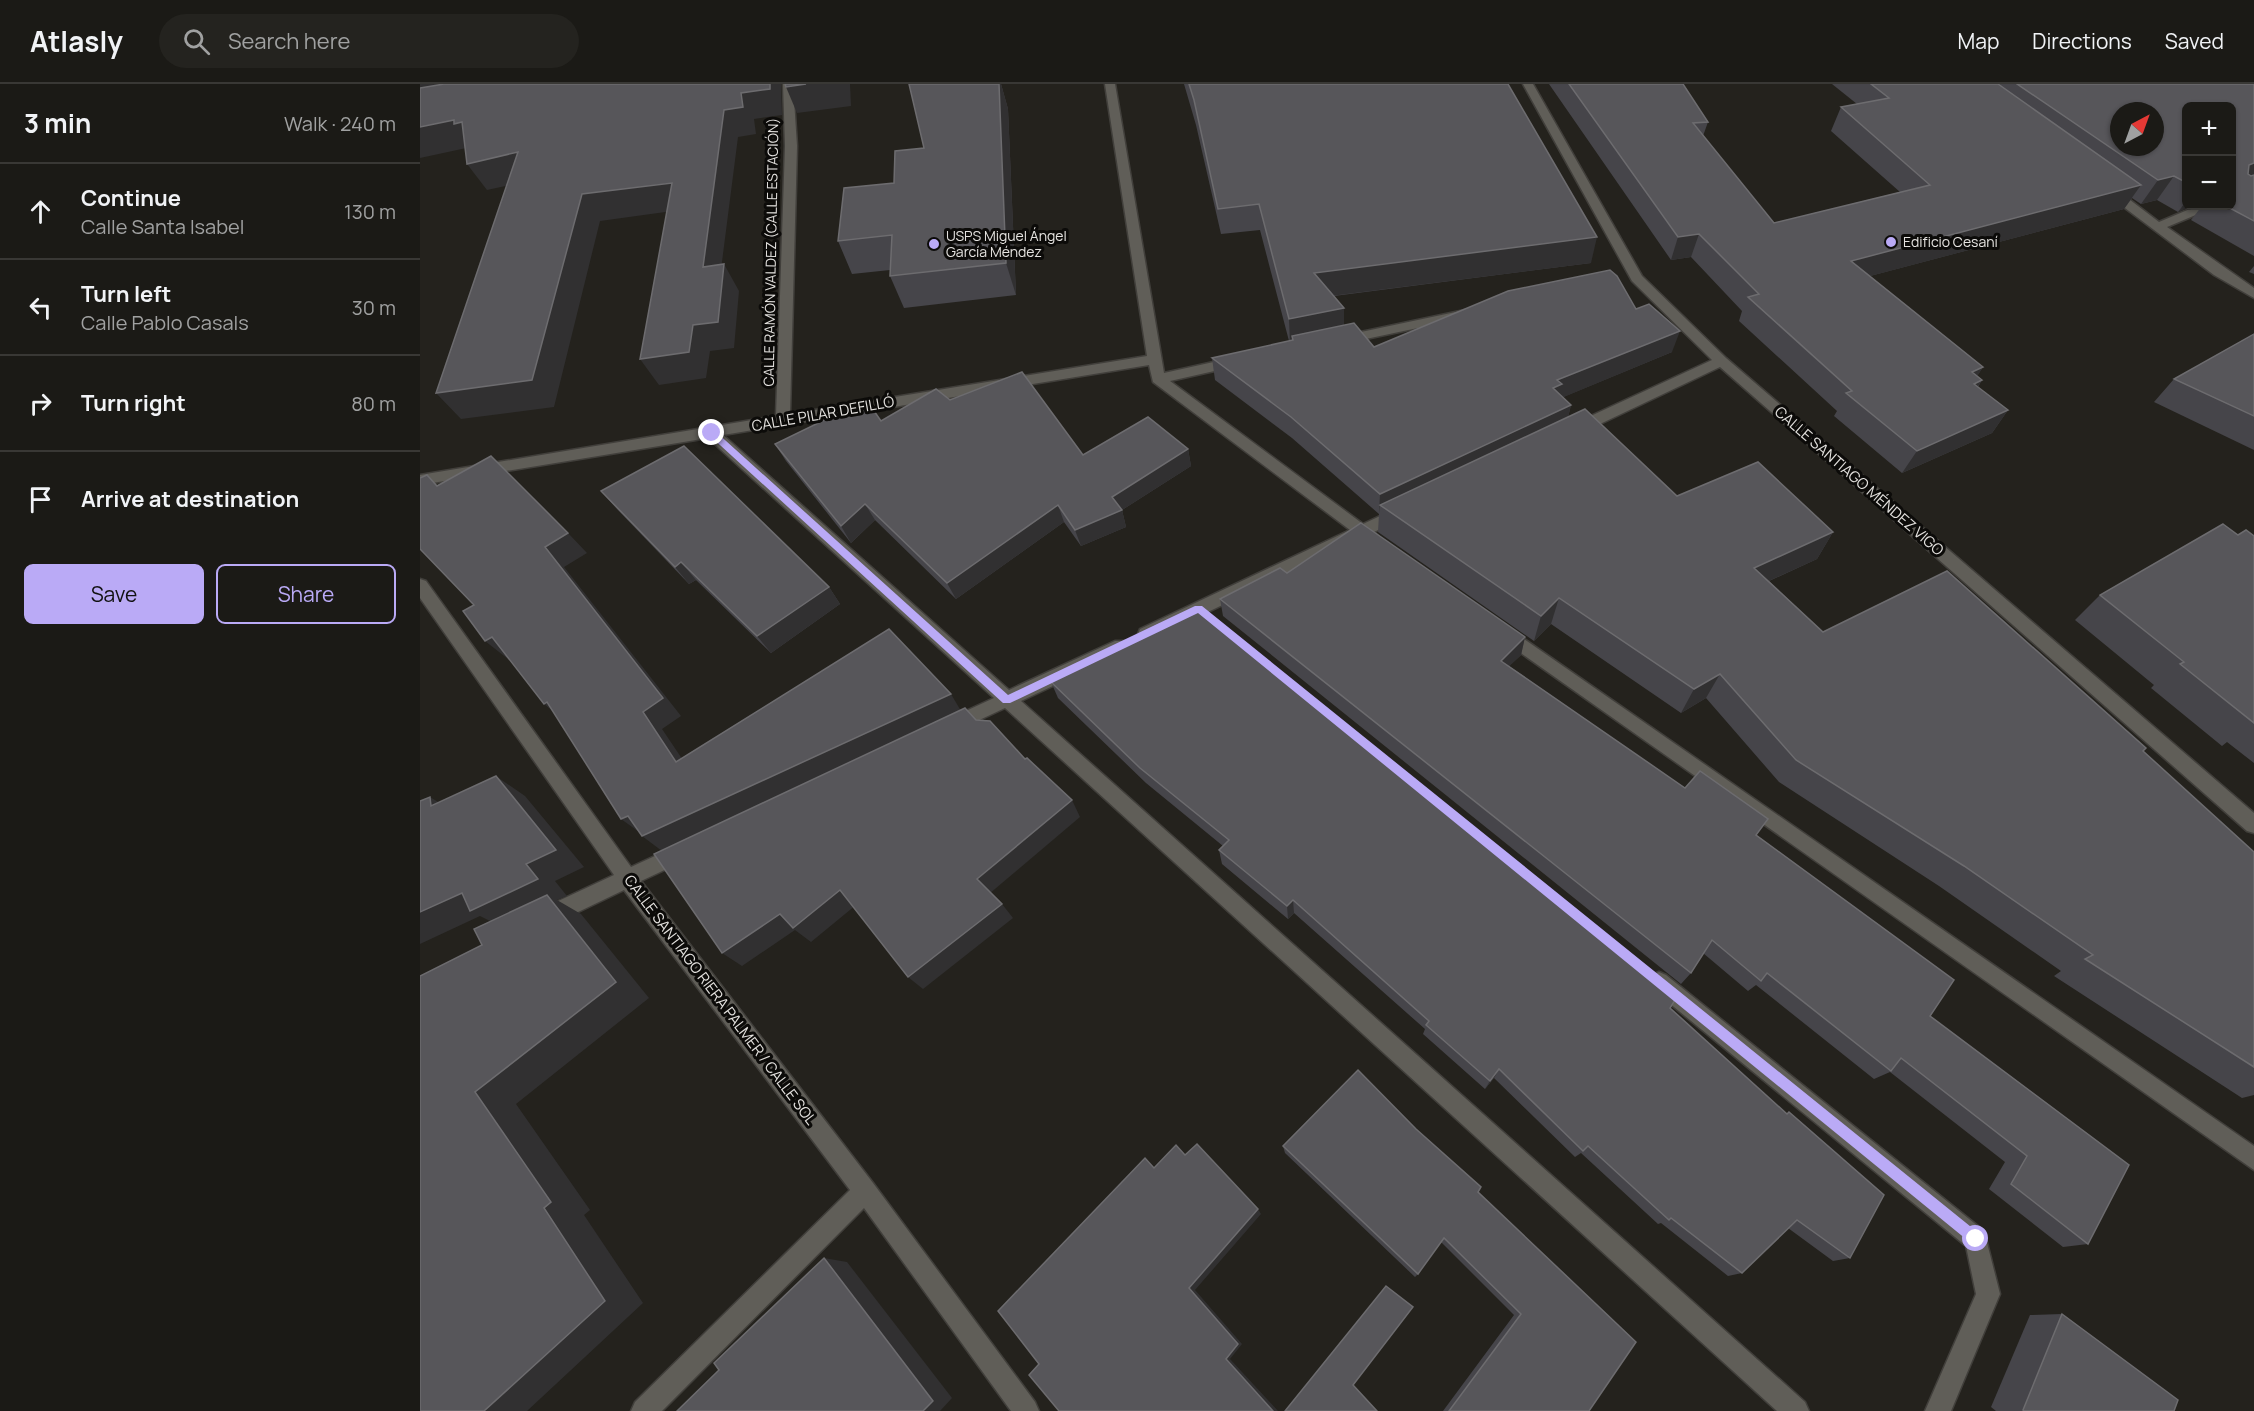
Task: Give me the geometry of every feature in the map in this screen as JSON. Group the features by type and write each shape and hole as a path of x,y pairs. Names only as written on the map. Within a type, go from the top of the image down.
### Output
{"street":[{"name":"CALLE RAMÓN VALDEZ (CALLE ESTACIÓN)","path":"783,421 791,146 788,84"},
{"path":"1110,84 1158,379 1390,552"},
{"name":"CALLE SANTIAGO MÉNDEZ VIGO","path":"1528,84 1631,279 1721,361 2254,825"},
{"path":"2103,186 2160,226 2219,272 2254,294"},
{"path":"2160,226 2197,210"},
{"path":"1333,342 1473,312"},
{"name":"CALLE PILAR DEFILLÓ","path":"420,480 1155,358"},
{"path":"1158,379 1252,359"},
{"path":"1562,436 1721,361"},
{"path":"712,433 1796,1411"},
{"path":"931,736 1414,506"},
{"name":"CALLE SANTIAGO RIERA PALMER / CALLE SOL","path":"420,585 627,878 864,1191 1026,1411"},
{"path":"1198,609 1217,624"},
{"path":"1488,621 2254,1159"},
{"path":"534,923 692,848"},
{"path":"1643,969 1976,1239 1988,1294 1938,1411"},
{"path":"644,1411 864,1191"}],"building":[{"path":"444,84 770,84 770,89 741,93 743,107 724,110 703,267 724,264 718,322 693,325 689,352 640,359 672,183 582,194 532,380 436,393 518,152 467,164 462,122 454,124 454,120 420,127 420,88"},
{"path":"785,84 806,84 786,87"},
{"path":"909,84 999,84 1006,263 890,276 892,235 838,241 844,188 894,183 895,151 924,148"},
{"path":"1189,84 1508,84 1597,237 1314,273 1344,308 1289,319 1259,204 1218,209"},
{"path":"1569,84 1683,84 1708,122 1693,123 1774,223 1930,185 1841,107 1889,98 1871,84 1998,84 2141,185 1851,261 1983,367 1972,372 1982,380 1974,384 2008,410 1917,451 1846,393 1852,391 1748,297 1759,294 1699,234 1678,237"},
{"path":"2017,84 2254,84 2254,163 2249,165 2248,174 2254,175 2254,221 2233,210 2236,210 2236,102 2182,102 2182,180 2174,176 2158,180 2123,156 2164,156 2164,102 2110,102 2110,147"},
{"path":"1610,270 1617,276 1636,309 1649,304 1680,331 1557,380 1562,384 1553,388 1571,405 1380,494 1291,417 1212,358 1293,340 1292,336 1354,323 1374,347 1508,291"},
{"path":"2254,334 2254,416 2174,379"},
{"path":"1022,372 1083,455 1148,417 1188,449 1112,497 1122,510 1075,530 1058,505 947,583 865,504 841,526 775,444 849,408 870,405 881,421 936,389 950,400"},
{"path":"1585,409 1677,496 1758,462 1833,532 1754,568 1823,632 1947,571 2146,748 2143,751 2254,852 2254,1067 2085,959 2093,955 1964,866 1796,760 1720,674 1694,689 1559,598 1541,616 1380,505"},
{"path":"684,446 829,587 757,636 681,562 675,567 601,491"},
{"path":"491,456 568,533 545,547 663,698 643,712 676,762 889,629 951,694 642,836 628,816 621,819 547,702 544,704 492,637 485,641 463,611 474,605 420,549 420,478 427,475 437,486"},
{"path":"1361,523 1525,637 1501,661 1685,788 1700,771 1768,819 1756,835 1954,980 1930,1016 2129,1165 2088,1244 2011,1184 2027,1156 1901,1058 1891,1071 1767,973 1761,981 1712,940 1691,973 1220,599 1280,568 1287,573"},
{"path":"2223,524 2238,535 2246,530 2254,536 2254,723 2180,664 2184,662 2100,595"},
{"path":"1201,608 1678,995 1670,1008 1787,1114 1789,1112 1884,1195 1850,1258 1797,1220 1742,1273 1671,1218 1669,1220 1588,1146 1583,1151 1499,1069 1490,1081 1426,1025 1429,1021 1293,900 1287,906 1219,850 1229,840 1140,768 1051,682 1159,624 1170,624"},
{"path":"965,708 976,720 990,721 1025,759 1027,758 1072,800 977,879 1002,904 908,977 840,890 793,928 780,914 722,953 654,854"},
{"path":"496,776 556,850 526,864 538,879 470,911 462,893 420,912 420,801 430,797 431,806"},
{"path":"547,895 616,982 475,1092 551,1202 544,1208 605,1301 484,1411 420,1411 420,976 482,945 474,929"},
{"path":"1358,1070 1416,1129 1481,1187 1478,1192 1636,1342 1589,1411 1449,1411 1521,1314 1444,1238 1418,1274 1283,1146"},
{"path":"1197,1144 1258,1209 1189,1288 1238,1344 1226,1359 1273,1411 1059,1411 1029,1375 1039,1364 998,1311 1145,1158 1154,1168 1176,1145 1185,1155"},
{"path":"824,1258 933,1401 923,1411 677,1411 719,1370 714,1363"},
{"path":"1386,1286 1413,1307 1353,1385 1377,1411 1285,1411"},
{"path":"2062,1314 2178,1400 2174,1411 2024,1411"}],"place":[{"name":"Edificio Cesaní","path":"1891,242"},
{"name":"USPS Miguel Ángel García Méndez","path":"934,244"}],"route":[{"path":"712,433 1007,700 1198,609 1976,1239"}]}
